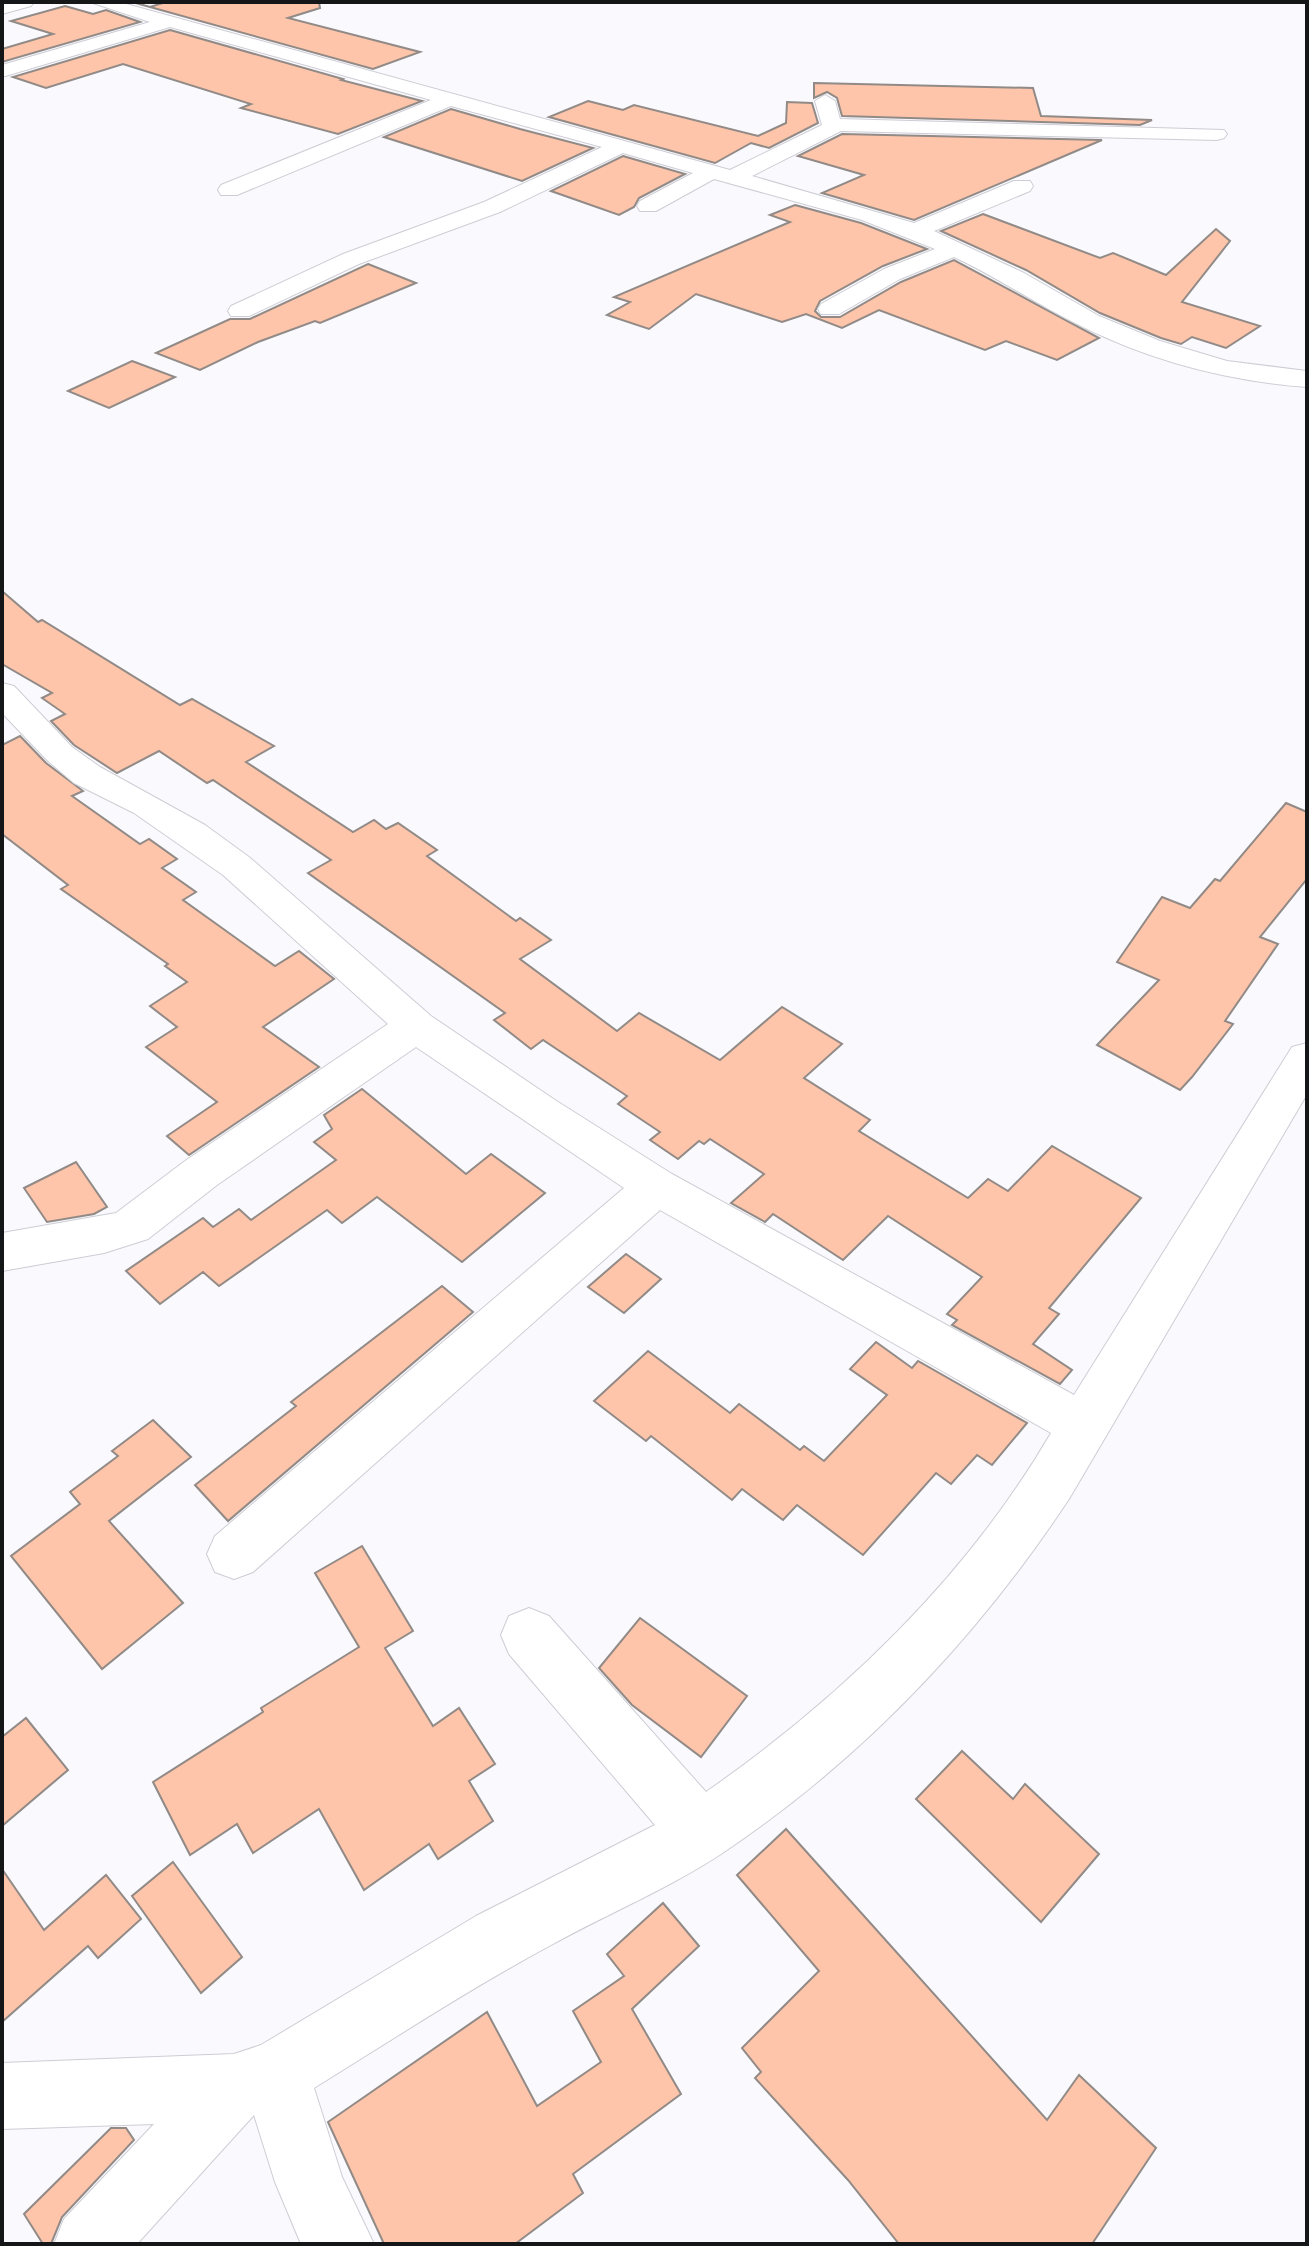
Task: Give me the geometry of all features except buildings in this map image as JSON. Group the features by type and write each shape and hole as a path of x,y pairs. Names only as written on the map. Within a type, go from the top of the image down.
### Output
{"street":[{"path":"2,9 25,2"},
{"path":"99,2 129,11 164,12 450,99 915,231 1017,279 1086,320 1153,348 1222,368 1307,379"},
{"path":"2,71 164,12"},
{"path":"834,125 825,101 846,98"},
{"path":"229,190 450,99"},
{"path":"648,206 834,125 1217,134"},
{"path":"240,311 351,259 492,207 622,146"},
{"path":"915,231 1022,186"},
{"path":"830,309 892,274 952,250"},
{"path":"4,701 87,775 147,805 236,866 416,1026 656,1186 906,1329 1083,1425"},
{"path":"2,1252 104,1235 132,1226 201,1173 416,1026"},
{"path":"89,2244 256,2080 528,1922 701,1832 829,1736 890,1676 996,1561 1065,1462 1083,1425 1307,1058"},
{"path":"234,1554 656,1186"},
{"path":"529,1635 701,1832"},
{"path":"2,2096 256,2080"},
{"path":"256,2080 297,2155 323,2218 339,2244"}]}
